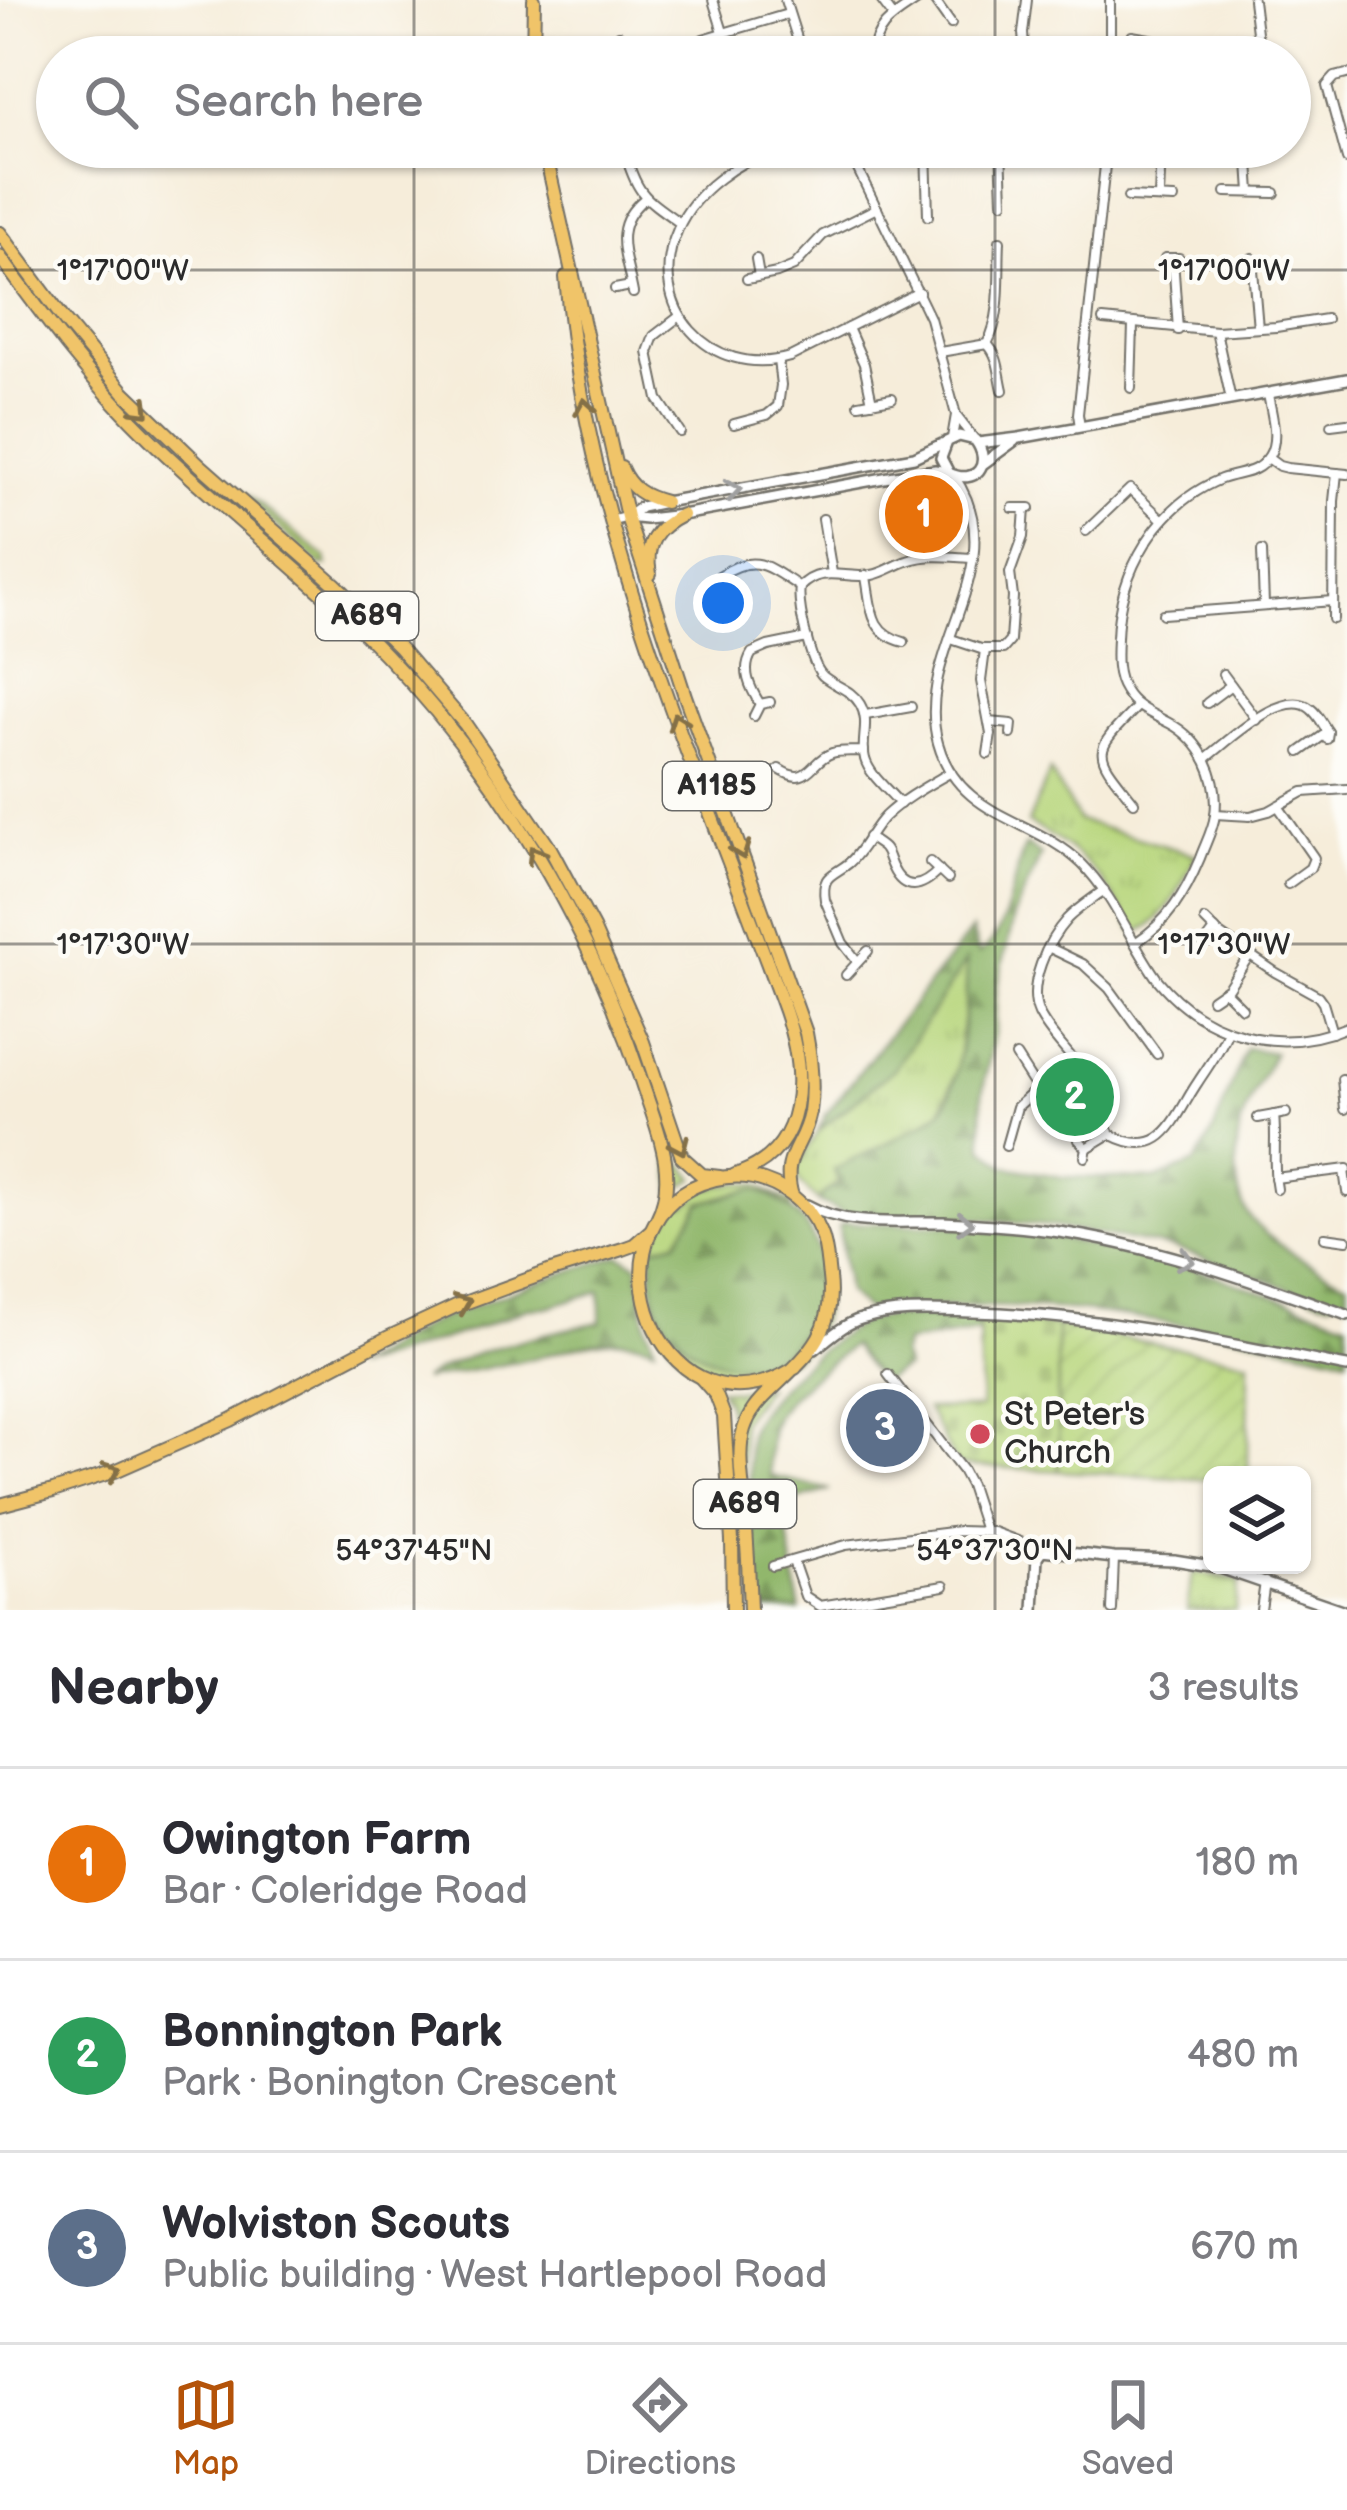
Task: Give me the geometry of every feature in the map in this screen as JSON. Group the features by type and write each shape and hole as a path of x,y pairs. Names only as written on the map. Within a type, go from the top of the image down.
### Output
{"main road":[{"path":"533,36 534,0"},
{"name":"A1185","path":"548,168 627,517 806,1033 812,1096 807,1124 788,1163 794,1198"},
{"name":"A689","path":"0,233 18,270"},
{"name":"A1185","path":"563,239 586,412 611,521 645,636 785,1011 798,1061 795,1113 784,1140 756,1166 726,1177"},
{"name":"A689","path":"0,257 18,270 124,392 336,584 465,724 551,850 643,1042 682,1157 702,1175 764,1181 794,1198 812,1217 823,1237 830,1284 828,1318 811,1352 752,1411 742,1440 750,1610"},
{"path":"611,448 629,484 648,498 664,502"},
{"name":"A1185","path":"661,622 648,562 650,543 665,523 682,515"},
{"name":"A689","path":"601,956 665,1158 667,1190 643,1264 647,1306 658,1340 710,1386 724,1416 734,1610"},
{"path":"0,1505 86,1482 186,1441 422,1321 508,1286 623,1249 642,1239 684,1192 726,1177"},
{"name":"A689","path":"692,1371 711,1381 743,1385 775,1378 795,1367"}],"street":[{"path":"785,0 796,36"},
{"path":"881,0 893,16"},
{"path":"877,36 893,16 918,0"},
{"path":"934,0 947,9 951,24"},
{"path":"1023,36 1027,0"},
{"path":"1109,0 1110,36"},
{"path":"1253,0 1257,36"},
{"path":"702,7 713,2 723,32"},
{"path":"712,36 788,14"},
{"path":"1347,74 1323,84 1347,158"},
{"path":"630,168 644,199 680,223"},
{"path":"735,168 714,184 680,223 670,256 674,301 698,339 719,353 747,362 778,360 919,292"},
{"path":"857,168 919,292 956,416 982,450 970,504"},
{"path":"928,216 921,199 929,168"},
{"path":"1002,168 1003,202"},
{"path":"1080,428 1105,168"},
{"path":"1159,198 1160,168"},
{"path":"1249,168 1251,192"},
{"path":"1003,190 1014,189"},
{"path":"1226,192 1275,193"},
{"path":"1128,197 1174,199"},
{"path":"615,289 632,290 623,230 630,211 644,199"},
{"path":"746,279 794,266 823,236 877,208"},
{"path":"987,344 997,315 1000,246 1013,251"},
{"path":"1172,258 1178,330"},
{"path":"1253,258 1258,329"},
{"path":"756,259 759,276"},
{"path":"679,424 658,399 648,352 654,336 680,316"},
{"path":"1102,320 1216,332 1326,319"},
{"path":"1131,388 1133,325"},
{"path":"848,328 864,364 872,402"},
{"path":"1216,332 1231,400"},
{"path":"940,352 987,344 993,349 1003,390"},
{"path":"734,424 767,415 778,406 782,385 778,360"},
{"path":"987,379 1000,377"},
{"path":"627,517 641,507 664,502 914,457 965,436 976,441 1018,438 1347,379"},
{"path":"1135,944 1179,903 1215,814 1214,779 1184,733 1138,706 1124,690 1118,672 1119,611 1136,558 1163,520 1204,487 1255,470 1268,458 1275,437 1268,394"},
{"path":"859,404 892,398"},
{"path":"956,416 941,458 970,504 973,558 932,706 938,745 951,772 977,802 1065,849 1085,868 1104,890 1168,993 1195,1014 1228,1031 1271,1040 1313,1038 1347,1027"},
{"path":"748,420 751,434"},
{"path":"1331,425 1347,423"},
{"path":"611,521 682,515 935,470 963,478 1018,438"},
{"path":"1268,458 1287,468 1342,473 1334,501 1333,619"},
{"path":"1086,531 1119,500 1126,486 1163,520"},
{"path":"951,639 985,650 1003,649 1010,641 1010,572 1028,508 1012,508"},
{"path":"813,532 823,524 832,573"},
{"path":"1012,526 1024,527"},
{"path":"1262,551 1264,605"},
{"path":"900,804 870,770 863,751 866,715 854,695 818,670 812,658 800,587 814,576 866,577 919,557 973,558"},
{"path":"724,559 730,569"},
{"path":"719,576 748,563 765,564 800,587"},
{"path":"1249,574 1262,574"},
{"path":"866,577 874,618 886,638 904,642"},
{"path":"1163,614 1333,601"},
{"path":"1178,614 1178,630"},
{"path":"754,716 765,703 746,675 752,653 807,638"},
{"path":"879,650 886,638"},
{"path":"985,650 981,681 989,722 988,754"},
{"path":"734,651 748,659"},
{"path":"1223,674 1257,720"},
{"path":"1207,703 1231,685"},
{"path":"1205,759 1279,705 1298,703 1311,709 1328,736 1300,752"},
{"path":"1134,802 1107,768 1102,748 1138,706"},
{"path":"866,715 897,716 911,707"},
{"path":"989,722 1012,724 1011,734"},
{"path":"979,737 990,739"},
{"path":"779,769 790,776 807,773 827,755 863,751"},
{"path":"857,961 843,944 823,893 827,879 847,864 900,804 951,772"},
{"path":"787,791 790,776"},
{"path":"1215,814 1250,816 1269,812 1310,790 1347,789"},
{"path":"1278,806 1314,858 1310,868 1288,884"},
{"path":"868,837 885,849 904,882 925,884 939,870"},
{"path":"930,862 948,878"},
{"path":"1104,890 1070,916 1050,948 1038,972 1036,1003 1045,1024 1092,1088 1110,1134 1142,1143 1168,1130 1228,1031"},
{"path":"1204,920 1318,996 1333,1033"},
{"path":"1203,946 1215,930"},
{"path":"1050,948 1089,969 1126,1007 1157,1054"},
{"path":"846,975 868,951"},
{"path":"1211,999 1226,991 1250,954"},
{"path":"1226,991 1243,1008"},
{"path":"1134,1041 1144,1034"},
{"path":"1016,1056 1037,1089"},
{"path":"1006,1146 1017,1107 1076,1064"},
{"path":"1014,1076 1024,1070"},
{"path":"1344,1086 1345,1109"},
{"path":"1258,1118 1286,1113"},
{"path":"1274,1115 1272,1167 1277,1190"},
{"path":"996,1130 1009,1132"},
{"path":"1084,1148 1110,1134"},
{"path":"1275,1178 1346,1169 1347,1192"},
{"path":"794,1198 826,1215 858,1222 1005,1225 1108,1241 1223,1270 1347,1315"},
{"path":"1325,1237 1347,1240"},
{"path":"811,1352 848,1324 868,1317 1012,1313 1151,1328 1347,1367"},
{"path":"894,1376 962,1470 985,1531"},
{"path":"773,1566 846,1544 935,1532 985,1531 1042,1550 1197,1563 1342,1610"},
{"path":"1034,1610 1037,1557 1042,1550"},
{"path":"1112,1610 1114,1558"},
{"path":"794,1562 805,1596 820,1606 944,1586"},
{"path":"1261,1610 1265,1582"},
{"path":"929,1589 931,1603"}],"green space":[{"path":"216,470 326,558 327,565 321,565"},
{"path":"1050,771 1079,821 1196,855 1172,901 1145,928 1134,932 1090,868 1028,823"},
{"path":"1026,845 1041,855 1015,913 997,987 995,1028 982,1095 983,1147 1006,1167 1063,1177 1156,1179 1195,1163 1212,1134 1246,1048 1274,1053 1239,1131 1236,1168 1242,1204 1254,1223 1278,1243 1347,1282 1347,1303 1328,1302 1174,1248 964,1217 847,1215 819,1202 839,1183 834,1170 935,1116 949,1098 964,1015 966,961 895,1068 818,1131 827,1113 972,930 979,954 990,945 1004,919"},
{"path":"602,958 644,1060 675,1156 695,1178 672,1193 665,1137 597,960"},
{"path":"967,959 957,1070 942,1110 821,1196 819,1202 800,1183 795,1170 818,1131 895,1068"},
{"path":"1076,1069 1089,1087 1104,1132 1088,1143 1058,1118 1064,1107 1050,1086"},
{"path":"741,1183 756,1185 791,1203 791,1209 758,1191 727,1195 701,1203 677,1241 652,1248 679,1204 686,1205 698,1192"},
{"path":"753,1189 789,1208 802,1222 819,1254 821,1272 811,1312 794,1342 769,1360 733,1364 698,1352 669,1327 655,1297 652,1248 677,1241 701,1203"},
{"path":"844,1223 948,1225 1053,1237 1202,1271 1347,1321 1347,1358 1193,1327 1070,1310 982,1306 866,1310 847,1292 839,1227"},
{"path":"818,1250 824,1282 822,1319 806,1348 792,1360 776,1363 775,1371 745,1378 714,1374 686,1360 661,1330 652,1271 659,1310 820,1269"},
{"path":"620,1255 638,1265 646,1324 655,1347 606,1341 423,1380 483,1352 601,1322 600,1291 527,1308 352,1369 432,1322"},
{"path":"979,1315 979,1332 905,1343 901,1355 906,1368 880,1382 852,1345 780,1410 771,1433 770,1476 830,1490 783,1503 800,1610 756,1610 748,1446 757,1415 802,1366 856,1326 877,1318"},
{"path":"979,1321 1057,1326 1059,1471 957,1465 927,1409 981,1408"},
{"path":"1057,1326 1249,1361 1248,1466 1203,1466 1203,1479 1059,1471"},
{"path":"766,1387 741,1421 744,1570 739,1570 730,1420 719,1389"},
{"path":"1192,1572 1239,1581 1235,1610 1187,1610"}],"place":[{"name":"Owington Farm","path":"924,514"},
{"name":"Bonnington Park","path":"1075,1097"},
{"name":"Wolviston Scouts","path":"885,1428"},
{"name":"St Peter's Church","path":"980,1434"}]}
